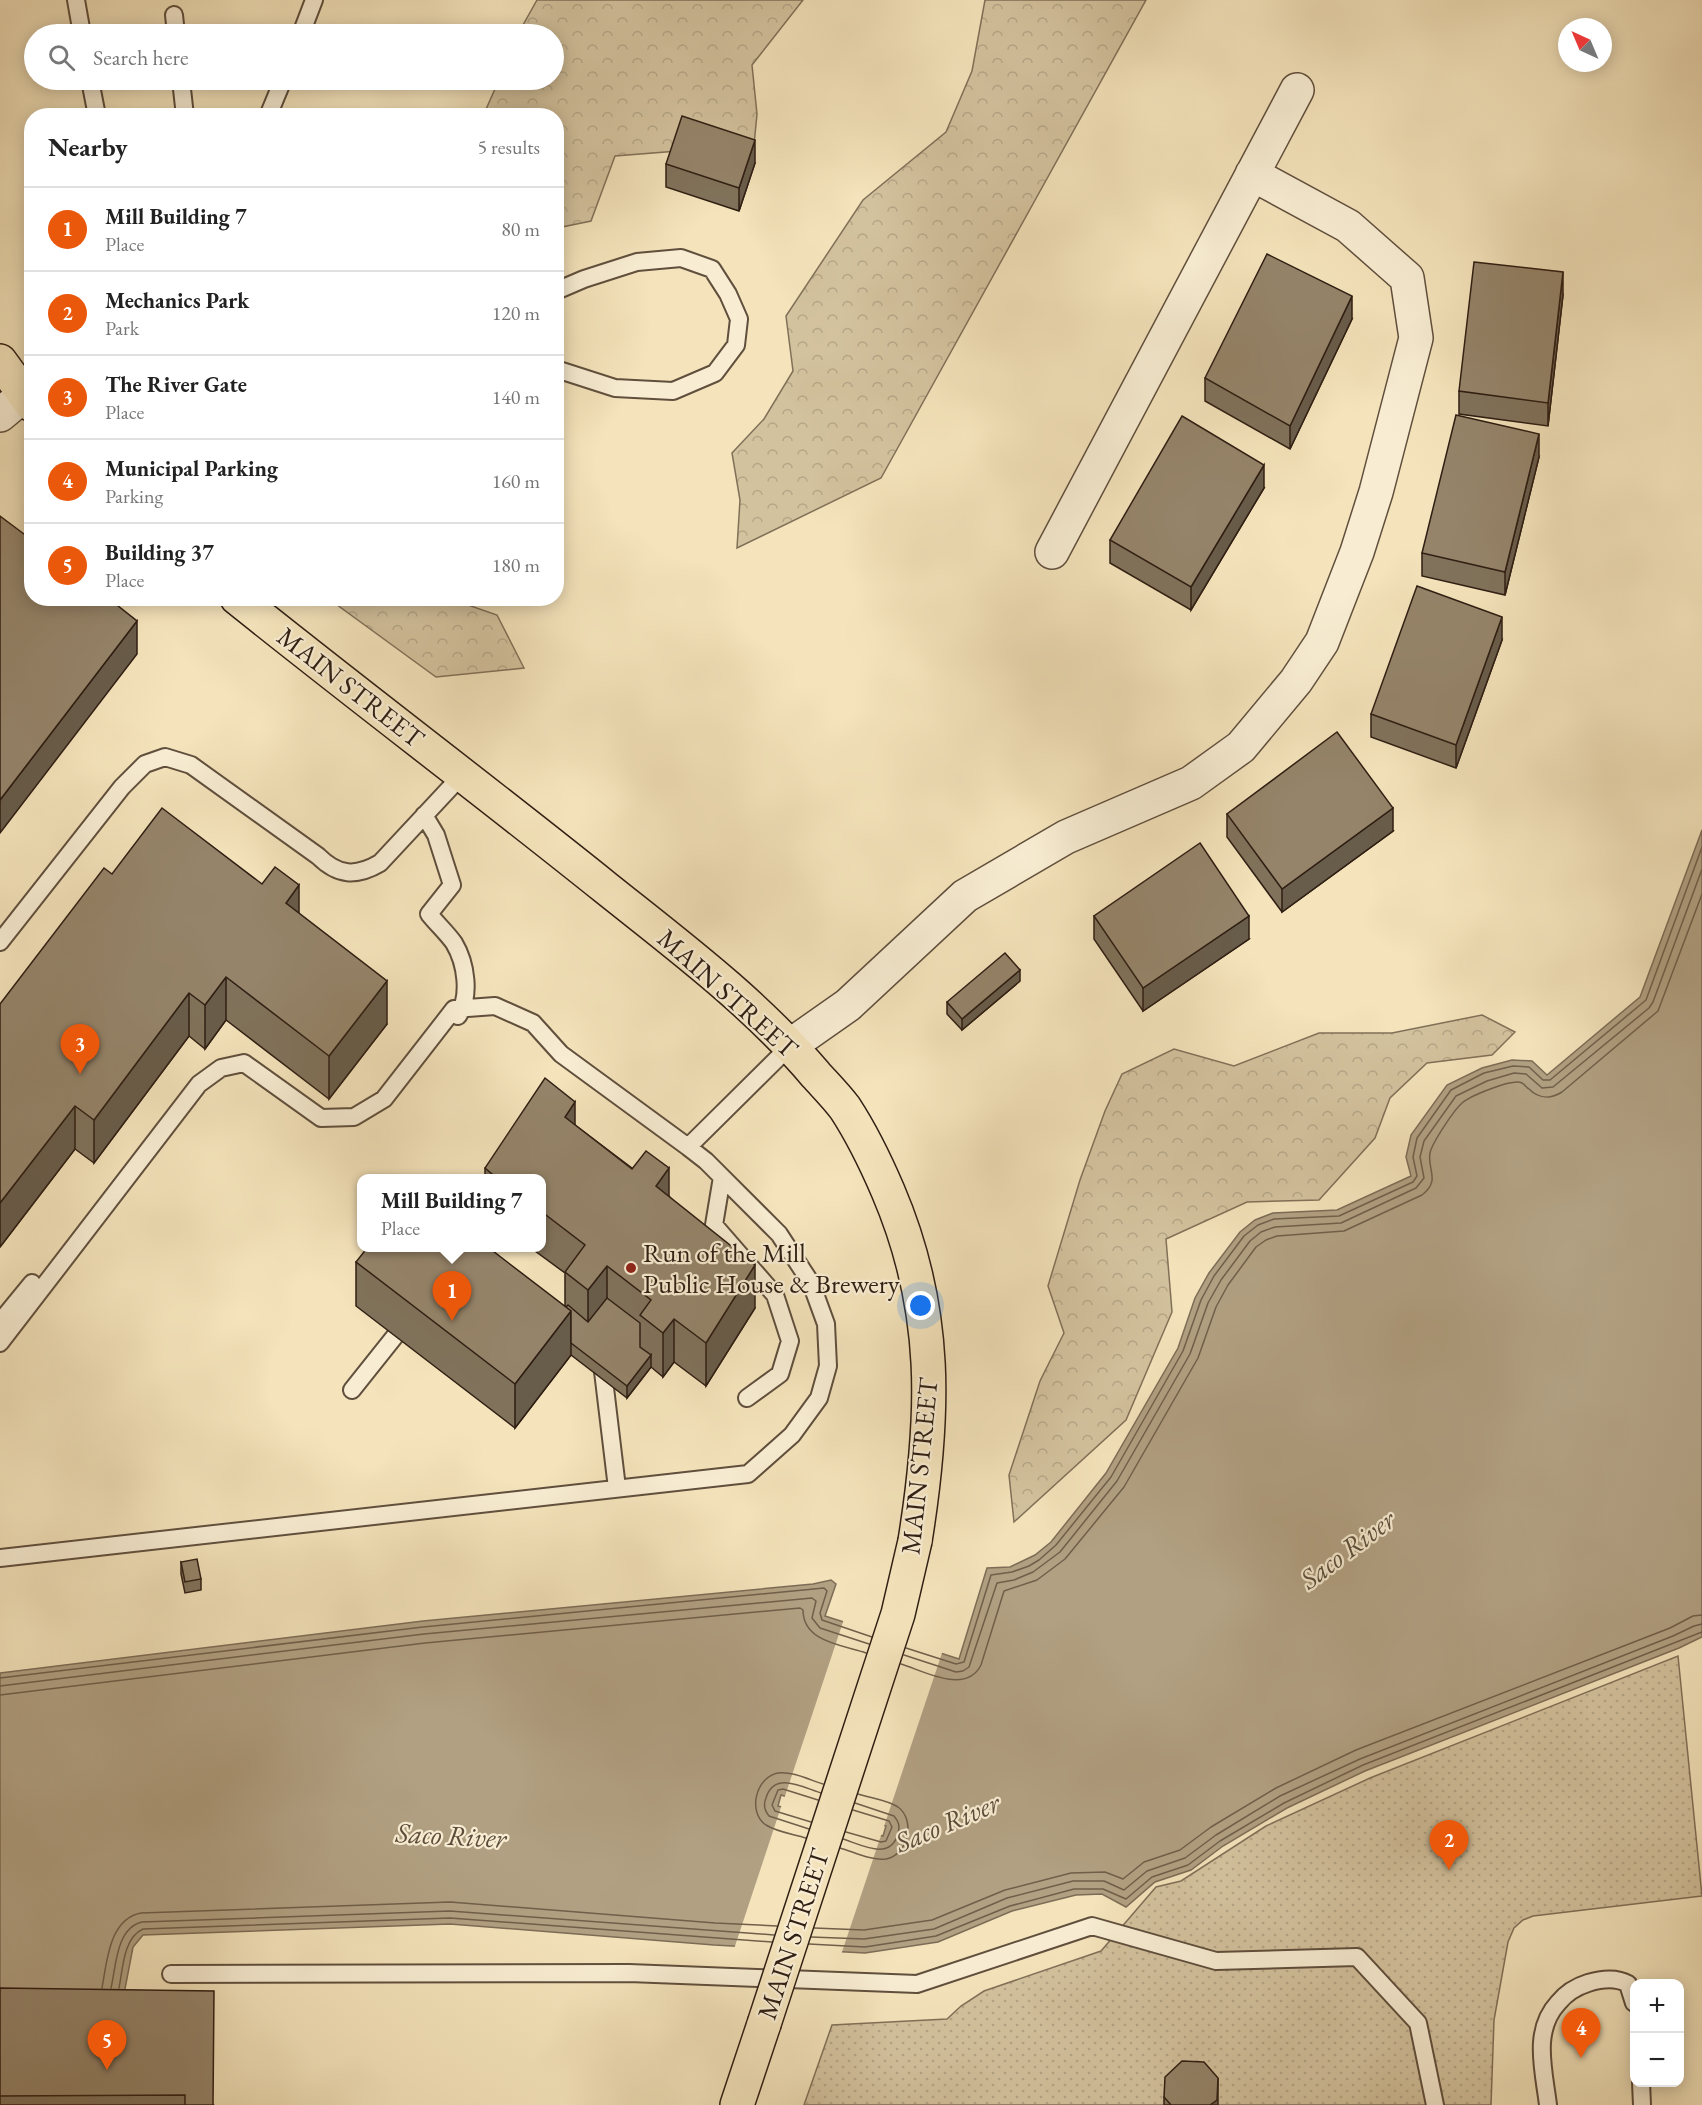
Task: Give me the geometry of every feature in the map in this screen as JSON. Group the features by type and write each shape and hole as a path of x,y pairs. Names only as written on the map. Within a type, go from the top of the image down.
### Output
{"main road":[{"path":"0,361 18,405"},
{"name":"MAIN STREET","path":"247,606 463,774 729,987 791,1045 844,1108 876,1162 902,1224 924,1307 930,1388 924,1478 915,1541 898,1614 737,2105"}],"street":[{"path":"1052,552 1297,90"},
{"path":"791,1045 848,1005 965,896 1066,837 1191,783 1242,747 1296,681 1322,642 1357,552 1376,492 1416,338 1407,278 1348,226 1252,174"}],"lane":[{"path":"76,0 80,24"},
{"path":"305,24 314,0"},
{"path":"174,15 175,24"},
{"path":"92,90 95,108"},
{"path":"182,90 184,108"},
{"path":"271,108 279,90"},
{"path":"564,288 638,262 681,258 712,269 740,319 736,345 714,373 673,391 615,388 564,372"},
{"path":"0,942 122,787 145,764 165,757 191,765 318,856 327,865 339,871 353,873 369,869 380,863 463,774"},
{"path":"0,1322 123,1173 205,1068 229,1057 239,1056 344,1124 363,1123 380,1115 450,1027 465,1000 466,986 462,964 454,944 429,914 452,885 436,835 424,815"},
{"path":"0,1343 199,1084 221,1068 244,1063 321,1118 354,1117 384,1099 454,1009 495,1006 533,1023 561,1054 688,1147 722,1177 779,1234 811,1283 826,1324 828,1366 819,1398 792,1435 748,1474 0,1558"},
{"path":"688,1147 791,1045"},
{"path":"722,1177 714,1225 775,1295 790,1341 780,1374 747,1398"},
{"path":"352,1390 395,1336"},
{"path":"603,1363 617,1488"},
{"path":"171,1974 629,1972 917,1984 1092,1926 1216,1960 1356,1957 1418,2023 1435,2105"},
{"path":"1548,2105 1541,2048 1543,2029 1554,2007 1572,1989 1585,1984 1614,1979 1628,1984 1630,1989"},
{"path":"1641,2087 1642,2105"}],"green space":[{"path":"537,0 803,0 752,65 757,114 754,145 615,156 591,221 564,227 564,108 487,108 495,90 564,90 564,24 524,24"},
{"path":"985,0 1146,0 881,478 737,548 740,500 732,453 764,419 793,371 786,316 863,200 946,132 972,71"},
{"path":"339,606 471,606 497,615 524,668 436,677"},
{"path":"1482,1015 1515,1032 1492,1055 1427,1063 1390,1098 1375,1138 1319,1200 1247,1202 1166,1239 1172,1312 1126,1420 1014,1522 1009,1475 1040,1381 1064,1333 1048,1286 1080,1180 1105,1111 1122,1074 1174,1049 1234,1066 1319,1033 1392,1033"},
{"path":"1678,1656 1702,1896 1533,1916 1523,1920 1514,1928 1508,1942 1494,2020 1491,2105 804,2105 832,2025 947,2019 961,2006 984,1991 1101,1951 1156,1887 1181,1881 1266,1826 1370,1778"}],"water":[{"name":"Saco River","path":"1702,830 1702,1637 1365,1771 1287,1808 1223,1846 1191,1870 1155,1882 1126,1907 1102,1894 1076,1895 1012,1911 938,1942 865,1953 714,1945 450,1924 143,1935 133,1947 119,2020 0,2020 0,1673 423,1621 813,1584 831,1580 836,1584 825,1616 959,1659 987,1568 1010,1567 1035,1555 1051,1542 1106,1473 1178,1348 1195,1298 1209,1273 1240,1232 1255,1220 1273,1213 1337,1210 1411,1176 1406,1157 1411,1135 1447,1085 1482,1068 1512,1060 1532,1061 1547,1075 1640,997","holes":["781,1795 886,1826 883,1836 778,1806"]}],"pier":[{"path":"844,1619 943,1650 841,1955 734,1949 782,1804 881,1833 882,1828 784,1799"}],"building":[{"path":"682,116 755,140 739,188 666,164"},
{"path":"1267,254 1352,296 1290,426 1205,378"},
{"path":"1474,262 1563,272 1548,403 1459,391"},
{"path":"1456,415 1539,434 1505,572 1422,553"},
{"path":"1182,416 1264,465 1191,587 1110,540"},
{"path":"0,516 24,534 24,606 118,606 137,621 0,800"},
{"path":"1417,586 1502,617 1456,745 1371,714"},
{"path":"1337,732 1393,808 1282,889 1227,814"},
{"path":"162,808 262,884 275,867 299,885 286,903 387,981 329,1056 226,977 205,1005 189,993 94,1120 75,1106 0,1203 0,1004 104,868 112,874"},
{"path":"1200,843 1249,916 1143,988 1094,916"},
{"path":"1005,953 1020,970 962,1019 947,1002"},
{"name":"Run of the Mill Public House & Brewery","path":"545,1078 575,1102 565,1117 632,1169 646,1151 669,1168 656,1186 755,1265 706,1343 674,1319 663,1333 640,1315 651,1300 607,1266 588,1290 565,1272 585,1245 546,1215 546,1174 492,1174 485,1168"},
{"path":"364,1252 494,1252 571,1311 515,1384 356,1262"},
{"path":"607,1298 640,1323 640,1347 651,1355 627,1386 571,1343 571,1311 566,1307 568,1305 588,1322"},
{"path":"197,1559 201,1579 185,1582 181,1562"},
{"path":"0,1988 214,1991 213,2105 185,2105 185,2095 0,2096"},
{"path":"1182,2061 1204,2062 1218,2078 1217,2100 1210,2105 1171,2105 1164,2097 1165,2077"}],"place":[{"name":"The River Gate","path":"80,1074"},
{"name":"Run of the Mill Public House & Brewery","path":"631,1268"},
{"name":"Mill Building 7","path":"452,1321"},
{"name":"Mechanics Park","path":"1449,1870"},
{"name":"Municipal Parking","path":"1581,2058"},
{"name":"Building 37","path":"107,2070"}]}
